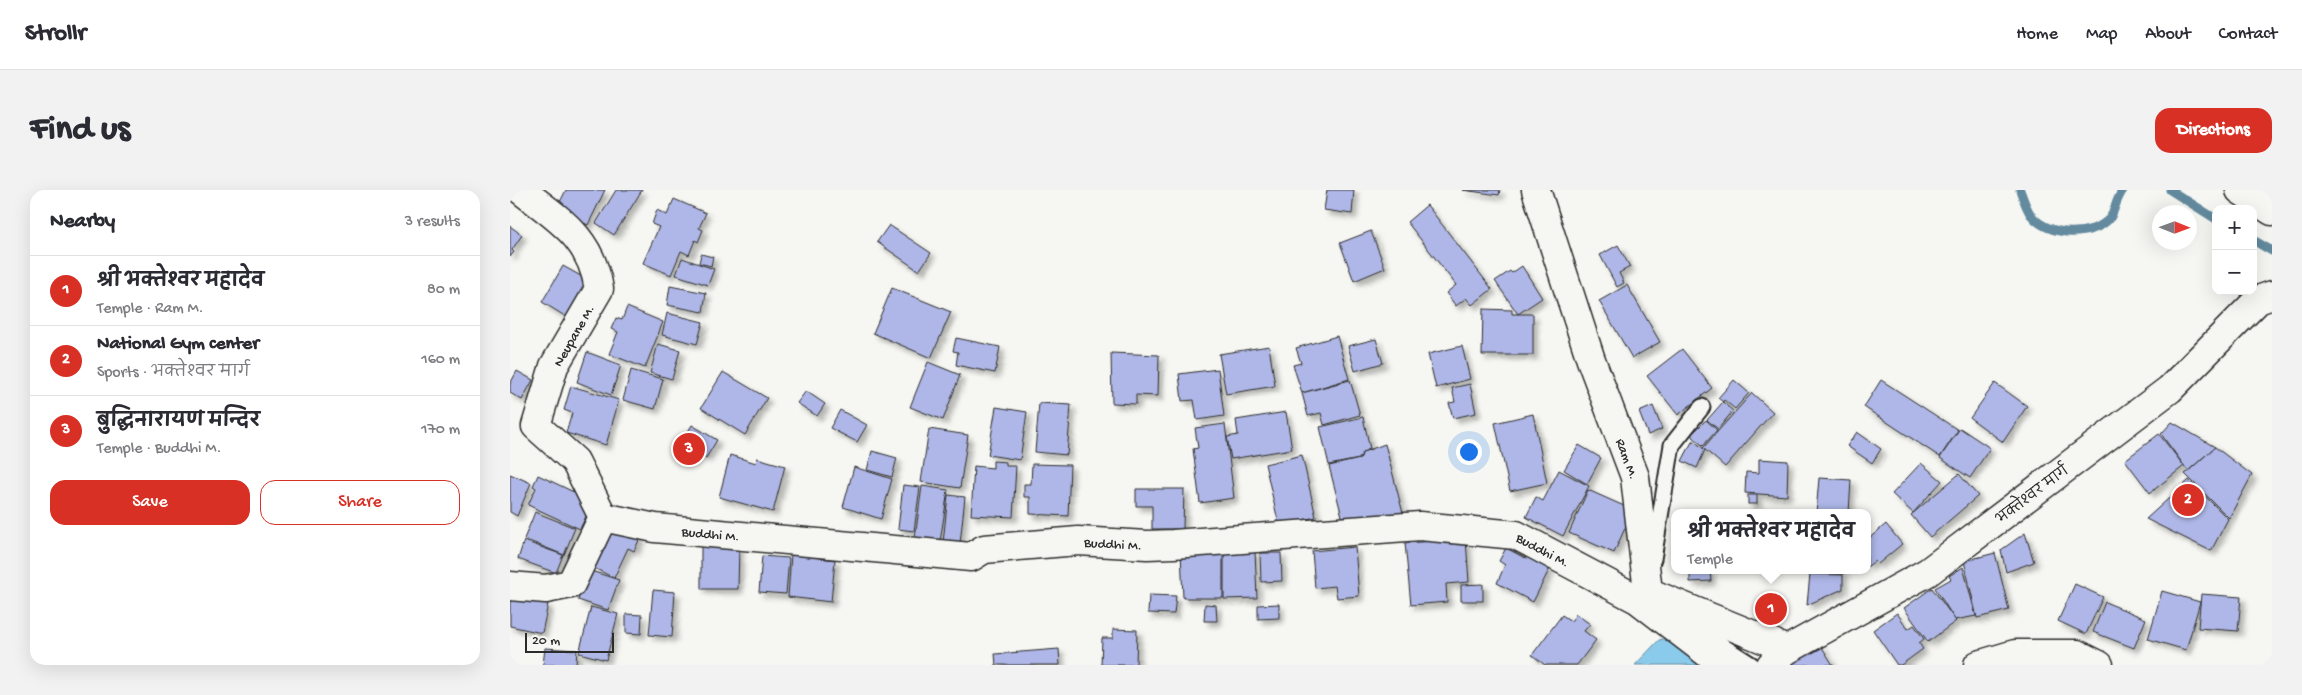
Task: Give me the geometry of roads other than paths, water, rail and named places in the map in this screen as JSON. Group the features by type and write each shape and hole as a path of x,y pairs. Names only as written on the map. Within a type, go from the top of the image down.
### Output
{"street":[{"name":"Neupane M.","path":"521,190 576,234 596,268 600,289 554,366 536,426 575,461 603,517"},
{"name":"Ram M.","path":"1536,190 1591,360 1635,477 1648,592"},
{"path":"2240,190 2272,211"},
{"name":"भक्तेश्वर मार्ग","path":"1778,658 1928,572 2170,389 2258,300 2272,295"},
{"path":"510,586 546,589 570,584 603,517"},
{"name":"Buddhi M.","path":"603,517 655,528 972,557 984,549 1078,541 1147,545 1173,544 1420,526 1516,535 1636,599 1724,665"},
{"path":"1648,592 1773,642 1778,658"},
{"path":"1978,665 2015,654 2077,654 2099,665"}],"lane":[{"path":"1702,407 1672,445 1648,592 1678,609 1724,647 1752,665"}],"water":[{"path":"1679,635 1711,665 1635,665 1659,640"}],"waterway":[{"path":"2020,190 2029,212 2039,222 2048,228 2070,232 2082,232 2102,225 2110,218 2123,190"},
{"path":"2170,190 2212,216"},
{"path":"2257,242 2272,251"}],"place":[{"name":"बुद्धिनारायण मन्दिर","path":"689,449"},
{"name":"National Gym center","path":"2188,500"},
{"name":"श्री भक्तेश्वर महादेव","path":"1771,609"}]}
